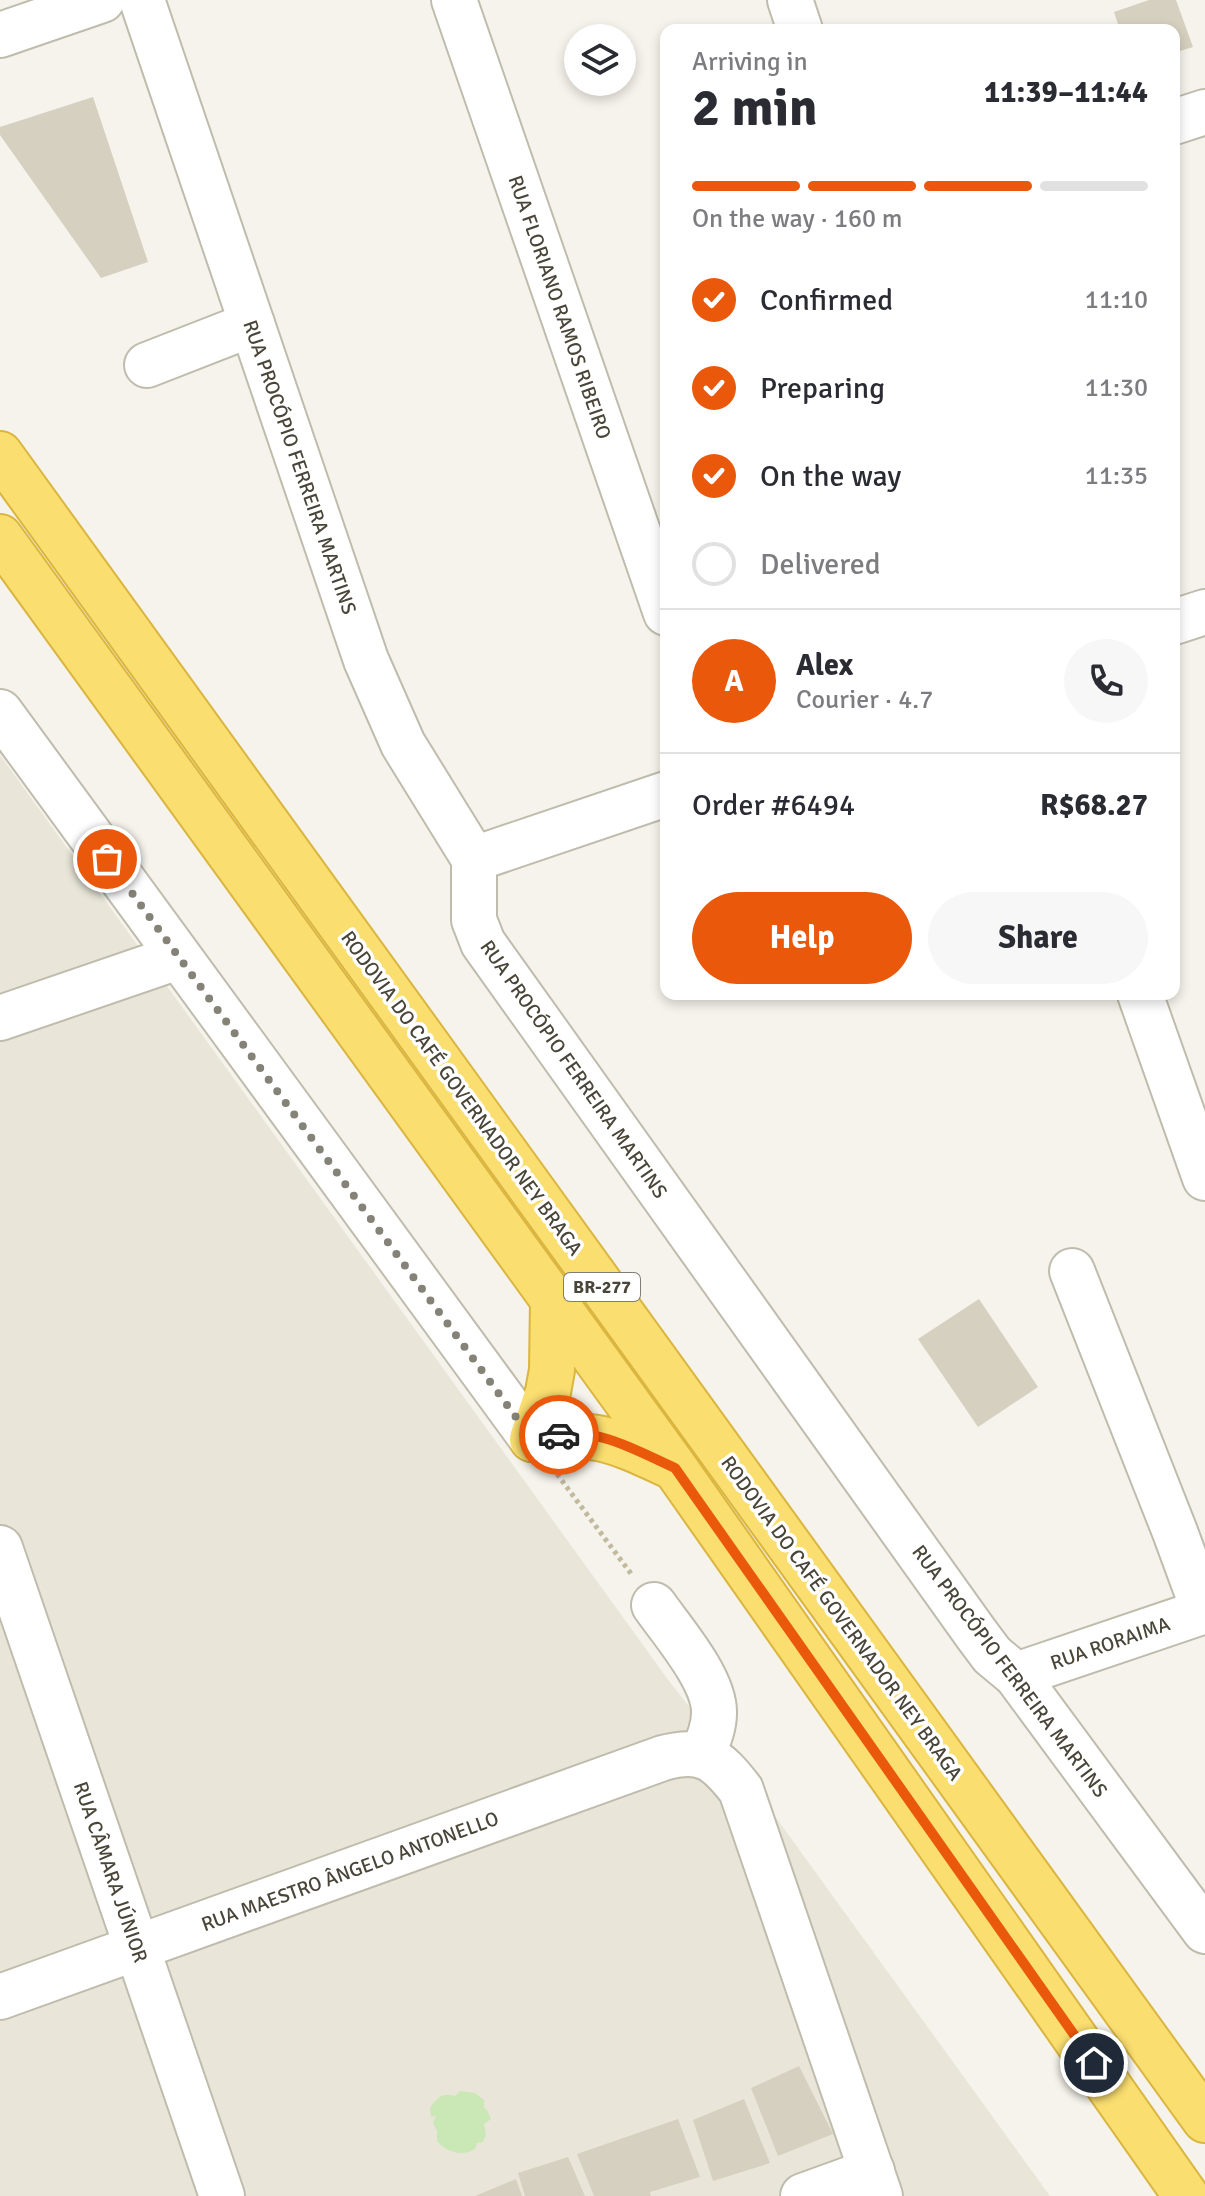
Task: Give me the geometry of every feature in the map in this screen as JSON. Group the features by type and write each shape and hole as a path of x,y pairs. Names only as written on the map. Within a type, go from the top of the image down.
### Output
{"highway":[{"name":"RODOVIA DO CAFÉ GOVERNADOR NEY BRAGA","path":"0,454 1205,2120"},
{"name":"BR-277","path":"0,537 675,1468 1186,2196"},
{"path":"553,1301 552,1370 532,1439 565,1434 592,1435 625,1445 675,1468"}],"street":[{"path":"0,35 102,0"},
{"name":"RUA PROCÓPIO FERREIRA MARTINS","path":"142,0 382,700 403,744 474,859 474,920 483,943 977,1635 992,1655 1016,1675 1205,1931"},
{"name":"RUA FLORIANO RAMOS RIBEIRO","path":"454,0 660,596"},
{"path":"790,0 798,24"},
{"path":"1180,120 1205,112"},
{"path":"147,365 252,324"},
{"path":"1180,620 1205,612"},
{"path":"0,712 532,1439"},
{"path":"474,859 660,796"},
{"path":"0,1018 178,957"},
{"path":"1142,1000 1205,1178"},
{"path":"1072,1271 1204,1611"},
{"name":"RUA CÂMARA JÚNIOR","path":"0,1548 222,2196"},
{"path":"654,1605 709,1690 715,1710 712,1732 702,1755 723,1767 741,1790 876,2184 803,2196"},
{"name":"RUA RORAIMA","path":"1016,1675 1204,1611"},
{"name":"RUA MAESTRO ÂNGELO ANTONELLO","path":"0,1997 663,1758 682,1753 702,1755"}],"path":[{"path":"532,1439 654,1605"}],"shaded area":[{"path":"0,755 669,1681 764,1801 1050,2196 0,2196"}],"green space":[{"path":"460,2091 475,2093 484,2100 484,2108 491,2119 484,2124 486,2134 483,2142 477,2143 475,2149 460,2153 437,2141 433,2123 436,2116 431,2117 430,2108 440,2097 455,2096"}],"building":[{"path":"1149,0 1176,0 1193,47 1180,51 1180,24 1118,24 1114,12"},
{"path":"93,97 148,262 101,278 0,135 0,127"},
{"path":"979,1299 1038,1387 978,1427 918,1339"},
{"path":"799,2066 833,2134 778,2156 751,2088"},
{"path":"744,2099 770,2163 713,2181 693,2120"},
{"path":"678,2119 700,2177 650,2192 651,2196 594,2196 577,2154"},
{"path":"568,2157 585,2196 525,2196 518,2173"},
{"path":"516,2179 522,2196 475,2196"}],"way so far":[{"path":"107,859 532,1439 559,1435"}],"route":[{"path":"559,1435 592,1435 625,1445 675,1468 1094,2063"}]}
